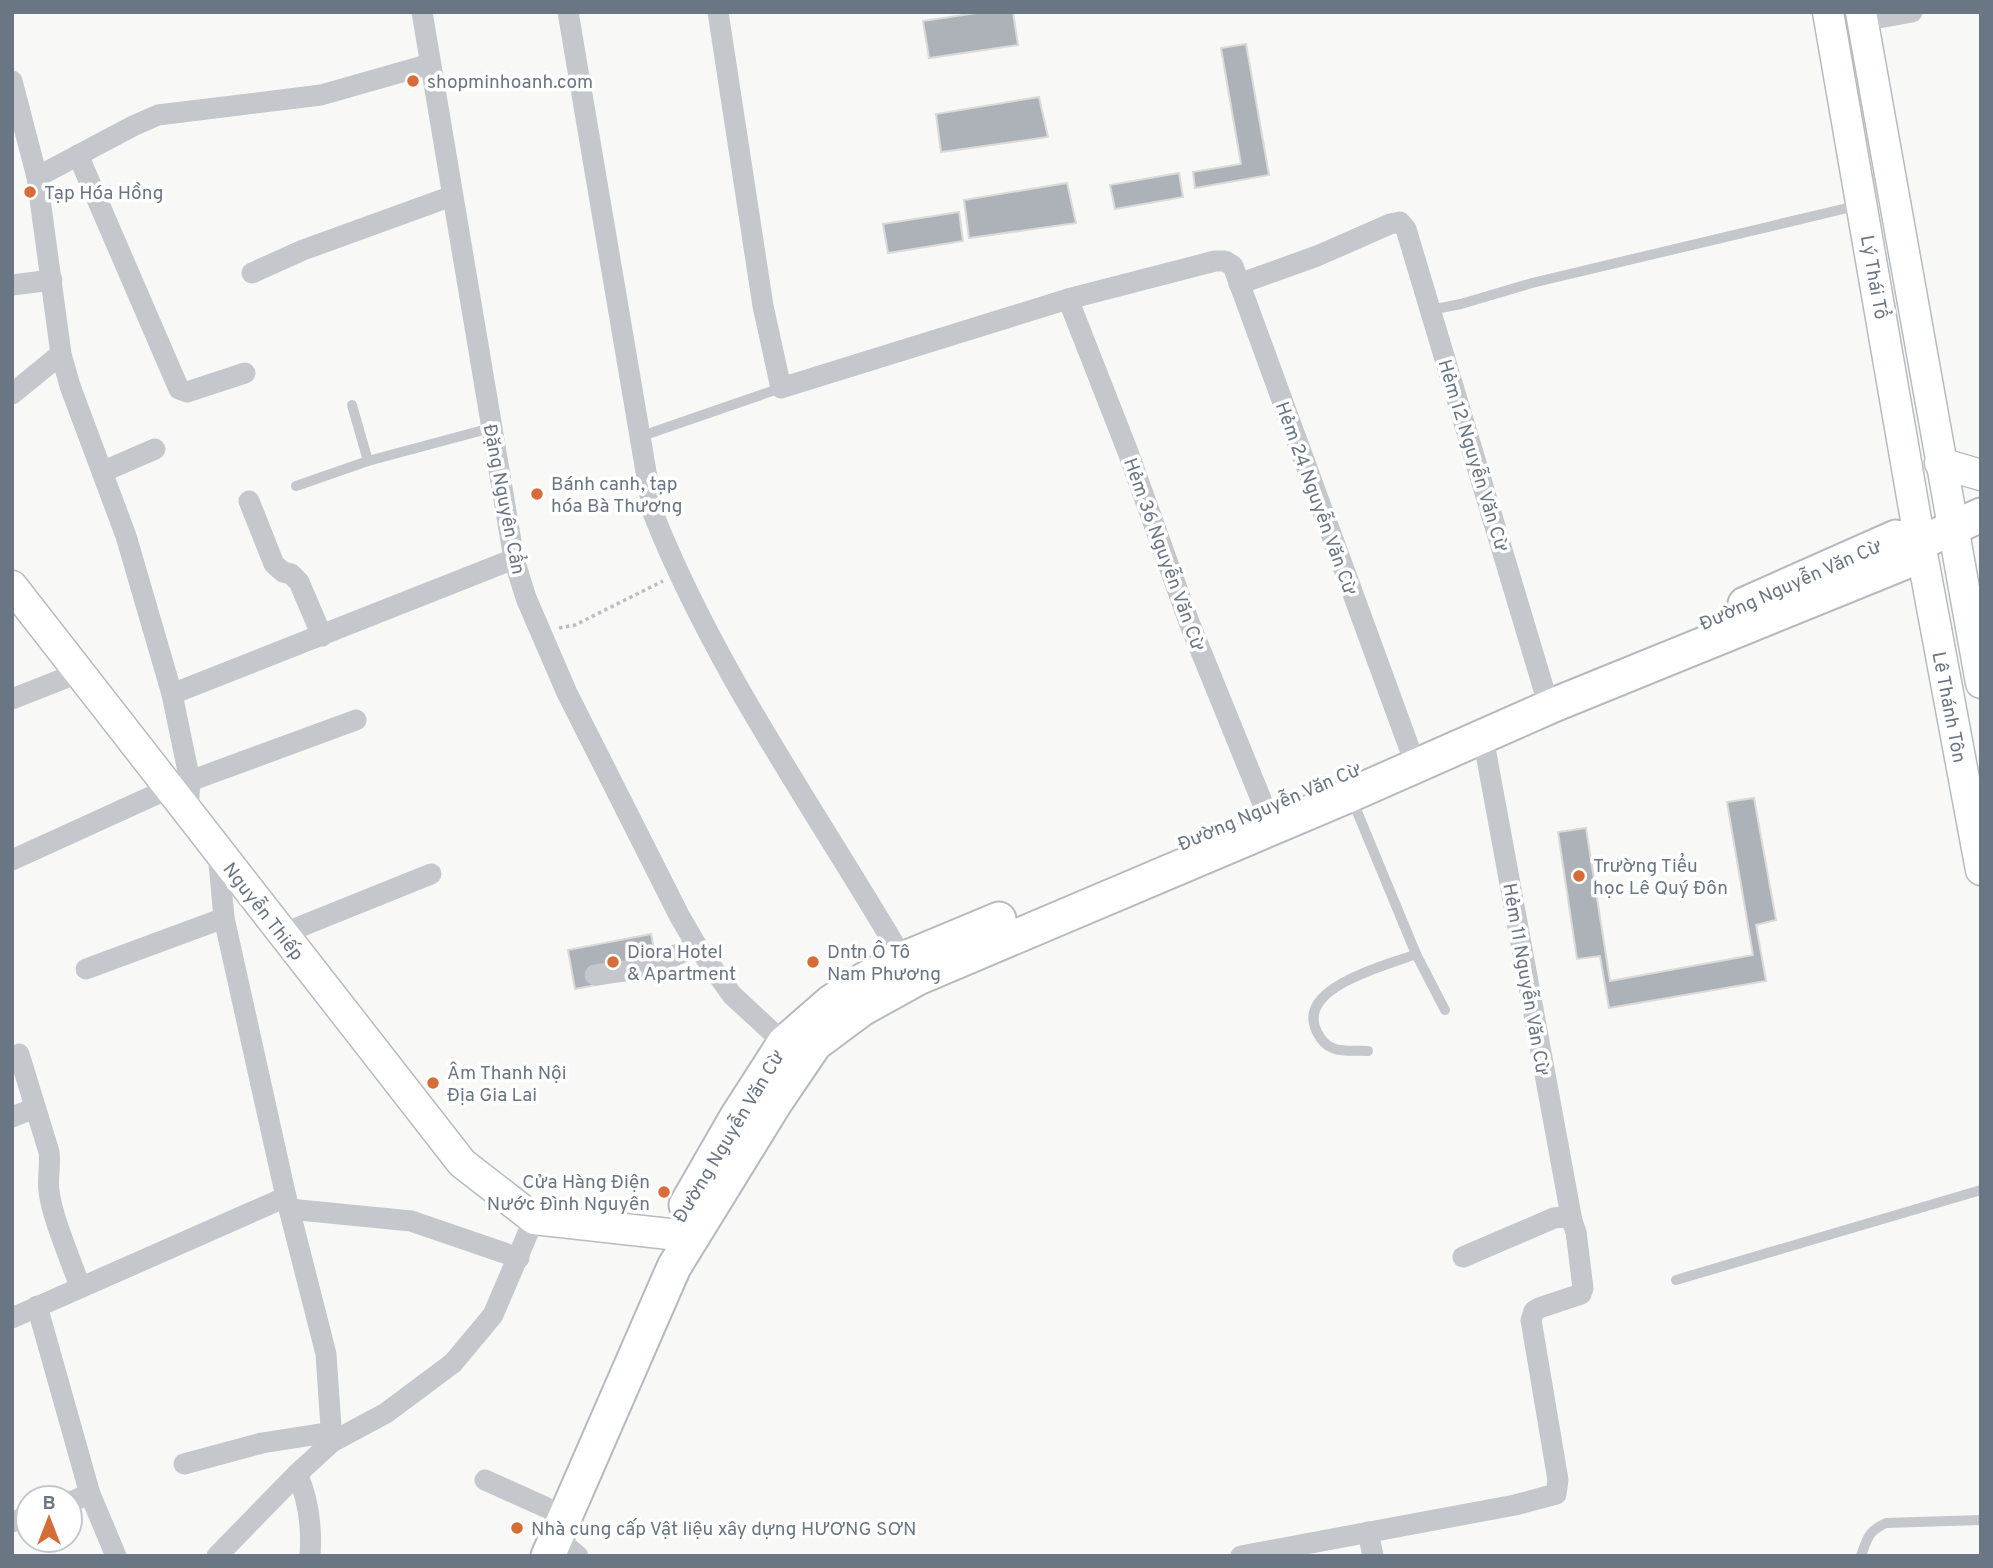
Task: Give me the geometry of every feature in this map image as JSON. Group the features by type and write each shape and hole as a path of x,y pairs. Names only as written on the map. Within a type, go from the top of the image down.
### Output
{"main road":[{"name":"Lý Thái Tổ","path":"1828,12 1920,543"},
{"name":"Lý Thái Tổ","path":"1861,16 1940,463 1966,521 1981,683"},
{"path":"1940,463 1981,475"},
{"path":"1920,543 1966,521"},
{"name":"Đường Nguyễn Văn Cừ","path":"548,1540 632,1306 669,1234 736,1118 783,1044 831,1002 903,959 1032,918 1350,795 1479,728 1544,690 1896,537 1920,543 1903,563 1556,704 1479,728 1409,747 1265,809 1032,918 862,1009 815,1044 775,1103 674,1267 548,1540"},
{"name":"Lê Thánh Tôn","path":"1920,543 1981,870"},
{"name":"Nguyễn Thiếp","path":"12,586 78,673 183,794 218,852 462,1163 534,1219"},
{"path":"534,1219 669,1234"}],"street":[{"name":"Đặng Nguyên Cẩn","path":"422,12 514,559 526,598 567,693 680,917 732,995 783,1044"},
{"path":"568,12 653,513 679,573 724,661 785,769 850,867 903,959"},
{"path":"718,12 763,306 781,388 1068,299"},
{"path":"1861,16 1912,12"},
{"path":"37,177 133,126 158,116 321,95 430,64"},
{"path":"12,81 20,138 37,177 61,354 69,386 126,536 172,694 183,794"},
{"path":"78,155 179,389 187,392 245,373"},
{"path":"252,272 303,250 452,196"},
{"name":"Hẻm 12 Nguyễn Văn Cừ","path":"1239,284 1317,256 1390,223 1400,222 1406,229 1544,690"},
{"name":"Hẻm 24 Nguyễn Văn Cừ","path":"1068,299 1215,261 1224,261 1233,266 1409,747"},
{"path":"12,285 52,280"},
{"name":"Hẻm 36 Nguyễn Văn Cừ","path":"1068,299 1128,452 1189,622 1265,809"},
{"path":"12,394 61,354"},
{"path":"102,472 155,449"},
{"path":"249,501 274,564 299,582 322,636"},
{"path":"172,694 514,559"},
{"path":"12,699 78,673"},
{"path":"12,860 183,794 356,720"},
{"name":"Hẻm 11 Nguyễn Văn Cừ","path":"1368,1532 1515,1506 1556,1494 1558,1480 1531,1315 1539,1308 1581,1294 1583,1288 1576,1232 1479,728"},
{"path":"217,1556 332,1437 326,1354 287,1203 224,918 218,852"},
{"path":"282,934 431,874"},
{"path":"86,969 224,918"},
{"path":"596,975 646,968 697,946"},
{"path":"19,1055 50,1152 51,1200 80,1287"},
{"path":"12,1116 35,1108"},
{"path":"12,1318 80,1287 287,1203 411,1221 519,1258"},
{"path":"1463,1256 1554,1218 1564,1217 1572,1221"},
{"path":"184,1464 262,1443 332,1437 386,1413 453,1363 472,1343 493,1315 534,1219"},
{"path":"37,1306 90,1494 116,1556"},
{"path":"297,1474 309,1509 310,1556"},
{"path":"485,1480 548,1540"},
{"path":"84,1496 90,1494"},
{"path":"1241,1556 1368,1532 1373,1556"}],"lane":[{"path":"1430,310 1461,304 1532,283 1863,205"},
{"path":"639,437 781,388"},
{"path":"352,405 368,461"},
{"path":"296,486 368,461 491,428"},
{"path":"1350,795 1416,954 1445,1010"},
{"path":"1368,1051 1332,1049 1326,1046 1314,1027 1313,1011 1320,999 1334,986 1416,954"},
{"path":"1676,1280 1981,1190"},
{"path":"1861,1556 1867,1538 1874,1528 1886,1523 1981,1520"}],"path":[{"path":"540,629 575,625 679,573"}],"building":[{"path":"983,12 1013,12 1018,45 929,58 923,21"},
{"path":"1246,44 1269,175 1195,188 1193,172 1241,164 1221,48"},
{"path":"1039,97 1048,137 941,152 936,114"},
{"path":"1179,173 1183,197 1115,209 1110,185"},
{"path":"1067,183 1076,223 969,238 964,200"},
{"path":"959,212 963,241 888,253 883,224"},
{"name":"Trường Tiểu học Lê Quý Đôn","path":"1754,798 1776,920 1756,925 1766,981 1609,1008 1600,956 1577,959 1558,832 1586,828 1610,981 1753,955 1727,802"},
{"name":"Diora Hotel & Apartment","path":"651,934 659,973 575,989 568,950"}],"place":[{"name":"shopminhoanh.com","path":"413,81"},
{"name":"Tạp Hóa Hồng","path":"30,192"},
{"name":"Bánh canh, tạp hóa Bà Thương","path":"537,494"},
{"name":"Trường Tiểu học Lê Quý Đôn","path":"1579,876"},
{"name":"Diora Hotel & Apartment","path":"613,962"},
{"name":"Dntn Ô Tô Nam Phương","path":"813,962"},
{"name":"Âm Thanh Nội Địa Gia Lai","path":"433,1083"},
{"name":"Cửa Hàng Điện Nước Đình Nguyên","path":"664,1192"},
{"name":"Nhà cung cấp Vật liệu xây dựng HƯƠNG SƠN","path":"517,1528"}]}
